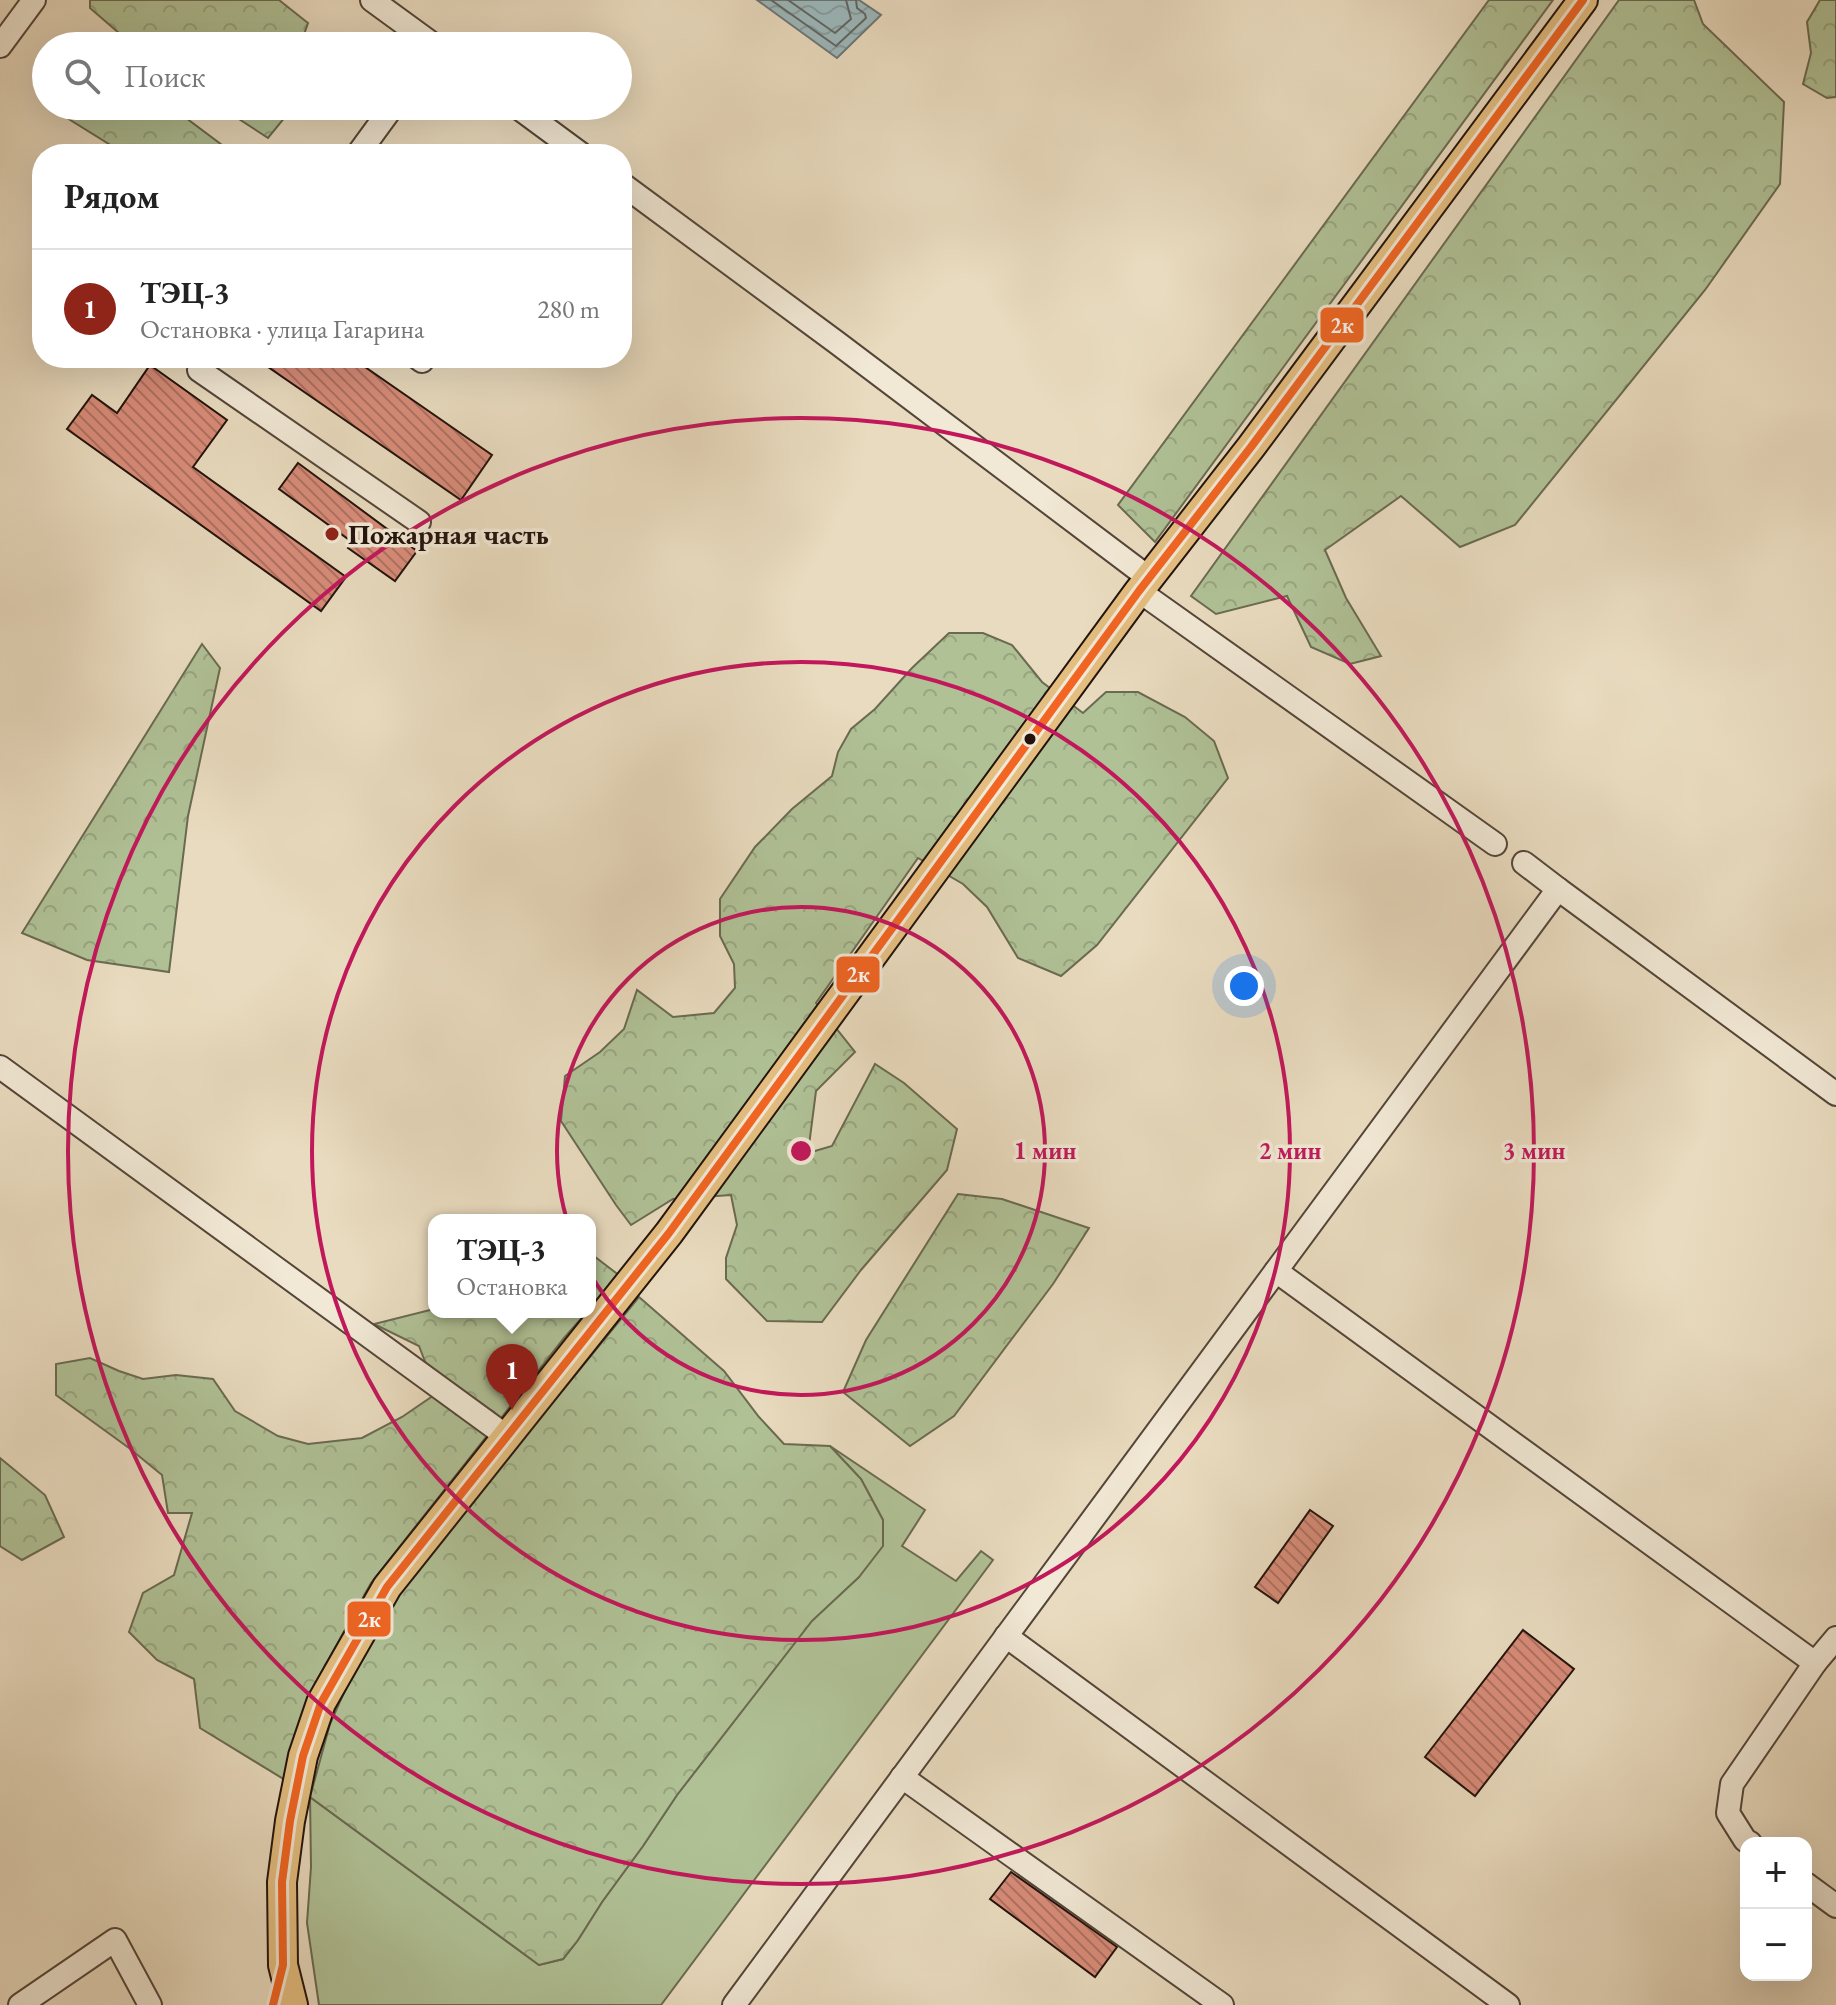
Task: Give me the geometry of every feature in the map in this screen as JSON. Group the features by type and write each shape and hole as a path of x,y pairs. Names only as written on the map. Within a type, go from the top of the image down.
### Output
{"main road":[{"path":"293,2005 283,1965 282,1882 303,1756 321,1703 387,1587 669,1233 1144,585 1251,447 1583,0"},
{"path":"273,2005 283,1965"}],"street":[{"path":"0,46 34,0"},
{"path":"372,0 416,32"},
{"path":"365,144 383,120"},
{"path":"534,120 565,144"},
{"path":"632,191 836,342 1144,585 1495,844"},
{"path":"200,368 199,370 419,522"},
{"path":"1524,863 1836,1094"},
{"path":"734,2005 1558,889"},
{"path":"0,1067 506,1436"},
{"path":"1276,1271 1815,1663"},
{"path":"1006,1636 1508,2005"},
{"path":"1743,1837 1728,1813 1732,1784 1815,1663 1836,1638"},
{"path":"902,1777 1222,2005"},
{"path":"1812,1888 1836,1906"},
{"path":"20,2005 115,1940 150,2005"}],"green space":[{"path":"90,0 279,0 308,23 305,32 118,32 90,8"},
{"path":"1489,0 1553,0 1155,542 1118,505"},
{"path":"1619,0 1694,0 1703,24 1784,102 1780,184 1705,290 1515,525 1460,547 1401,496 1325,550 1346,598 1381,656 1350,664 1311,647 1287,596 1216,614 1191,596"},
{"path":"1820,0 1836,0 1836,97 1827,98 1803,84 1811,53 1807,22"},
{"path":"70,120 189,120 221,144 109,144"},
{"path":"240,120 283,120 268,138"},
{"path":"949,633 983,633 1012,645 1042,682 1083,713 1106,692 1138,692 1185,717 1214,741 1228,778 1097,945 1061,976 1018,958 987,907 963,884 918,858 816,1003 855,1052 816,1091 808,1153 832,1146 875,1064 904,1083 957,1129 947,1170 861,1270 822,1322 767,1321 726,1279 726,1258 737,1225 731,1195 673,1199 631,1225 561,1121 565,1076 600,1052 624,1029 637,990 673,1017 714,1013 735,988 734,964 720,936 720,899 755,847 792,809 832,776 838,752 851,729 875,709"},
{"path":"202,644 220,668 188,816 169,972 87,960 22,933"},
{"path":"958,1194 1002,1199 1089,1228 1053,1284 954,1416 910,1446 843,1392 866,1340"},
{"path":"596,1258 620,1276 596,1302"},
{"path":"639,1297 724,1371 784,1444 830,1446 861,1479 883,1520 883,1546 859,1577 812,1621 677,1795 563,1959 539,1965 310,1797 330,1724 346,1688 408,1579"},
{"path":"428,1310 428,1318 582,1318 371,1583 316,1682 303,1722 290,1783 200,1728 194,1679 157,1660 129,1632 143,1593 174,1575 192,1513 168,1513 162,1475 56,1395 56,1364 90,1358 143,1379 176,1375 213,1379 235,1411 278,1436 308,1444 362,1438 402,1417 437,1393 419,1346 374,1324"},
{"path":"830,1446 925,1510 902,1546 956,1581 981,1551 993,1560 661,2005 319,2005 307,1923 311,1867 310,1797 539,1965 563,1959 677,1795 812,1620 859,1577 883,1520 861,1479"},
{"path":"0,1458 45,1495 64,1537 22,1560 0,1546"}],"water":[{"path":"757,0 859,0 881,15 837,58"}],"building":[{"path":"148,368 154,368 227,420 193,467 346,577 321,611 67,429 92,395 117,413"},
{"path":"270,368 366,368 492,455 461,500"},
{"path":"298,463 417,551 395,581 348,548 352,542 279,489"},
{"path":"1310,1510 1333,1526 1278,1603 1255,1587"},
{"path":"1523,1630 1574,1669 1475,1796 1425,1757"},
{"path":"1011,1872 1117,1947 1095,1977 990,1899"}],"transit line":[{"name":"2к","path":"273,2005 283,1965 282,1882 303,1756 321,1703 387,1587 669,1233 1139,591 1251,447 1583,0"}],"place":[{"name":"Пожарная часть","path":"332,534"},
{"name":"ТЭЦ-3","path":"512,1410"}]}
